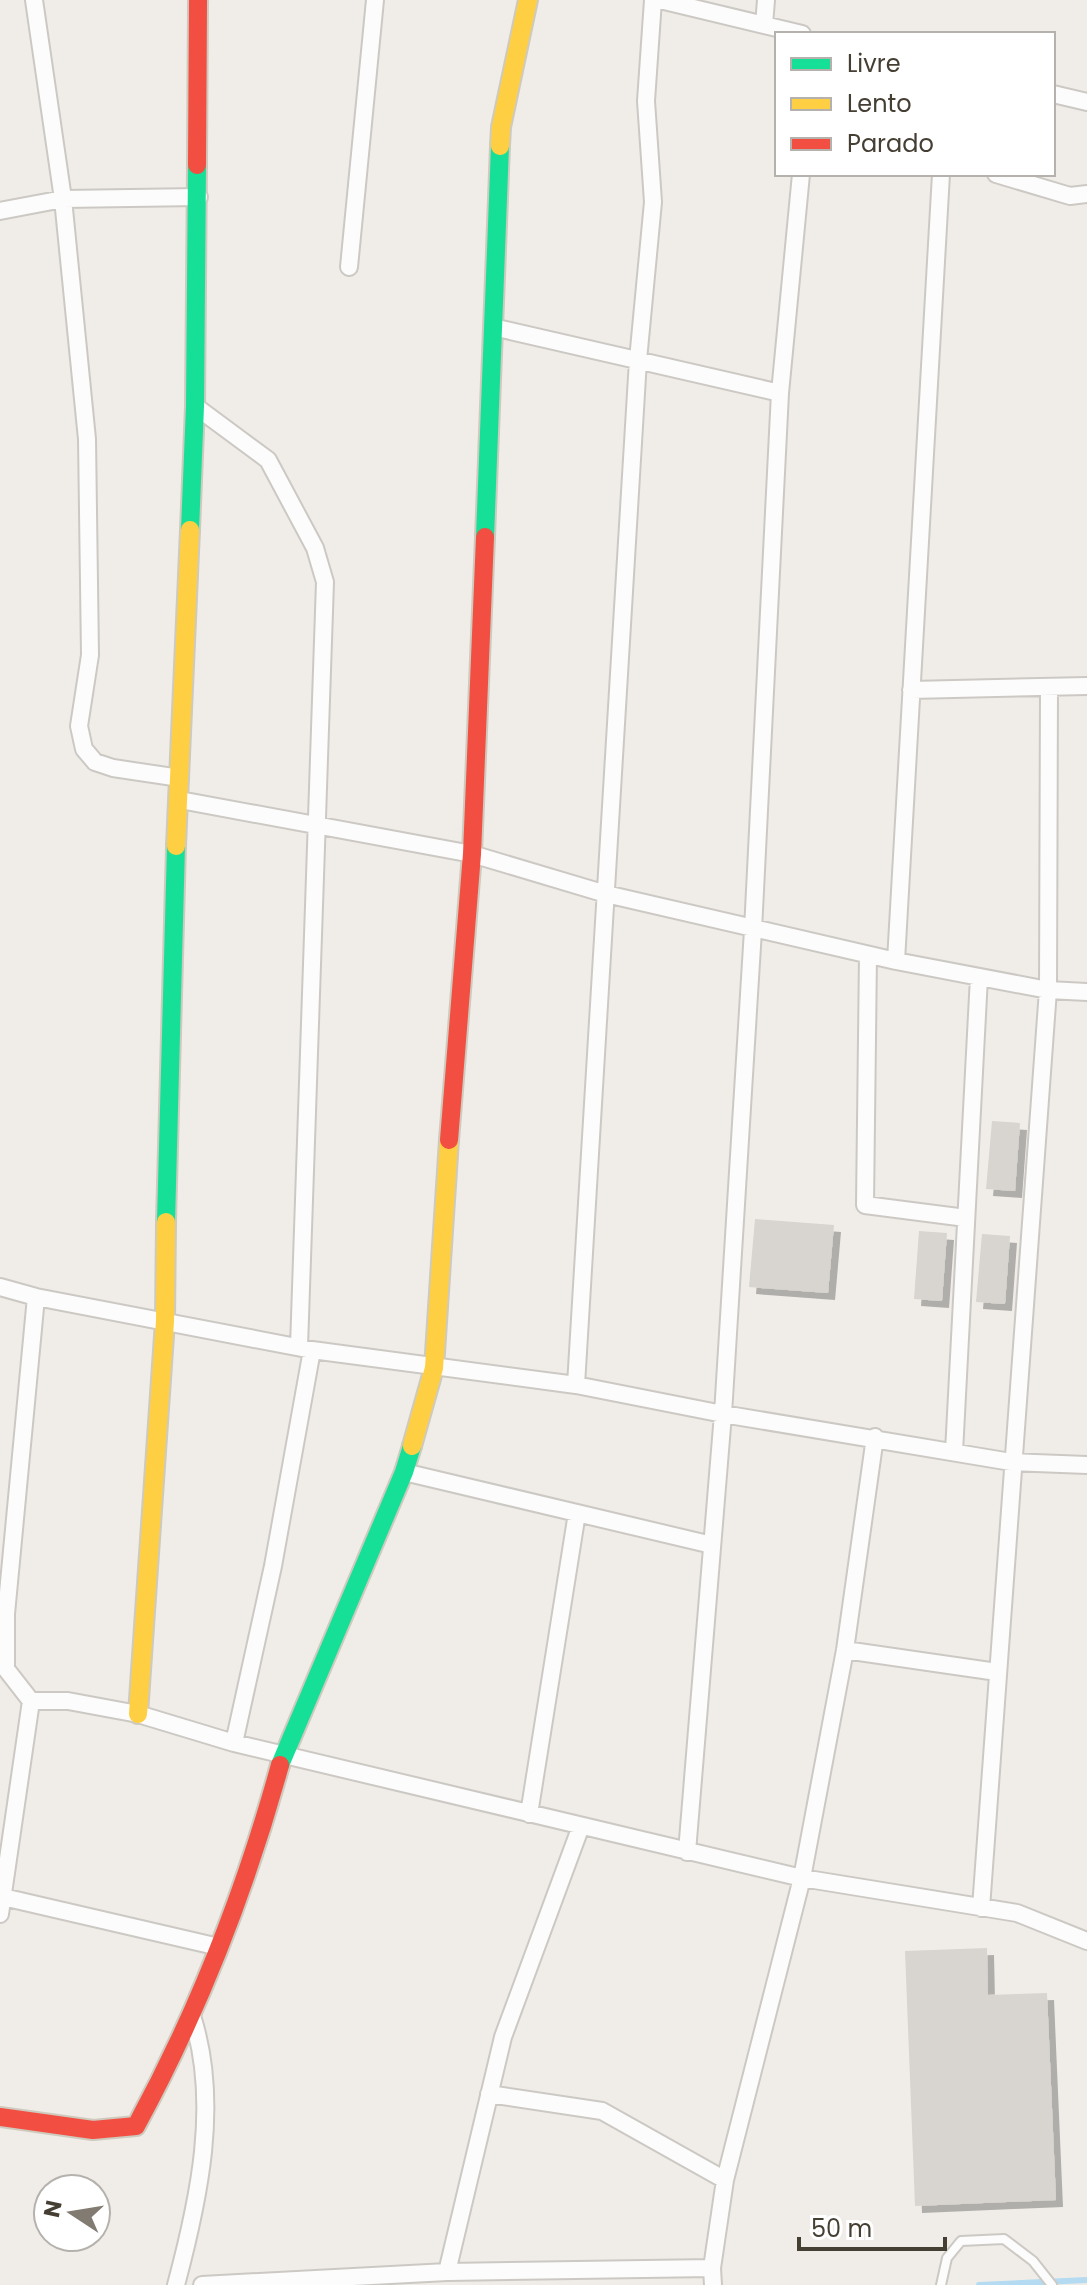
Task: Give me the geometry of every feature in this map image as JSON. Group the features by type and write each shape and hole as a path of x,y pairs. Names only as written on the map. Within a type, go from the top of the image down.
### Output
{"street":[{"path":"34,0 63,199 87,439 90,655 79,726 84,749 95,762 113,768 180,778"},
{"path":"138,1714 165,1321 169,1022 195,406 199,197 198,0"},
{"path":"349,267 375,0"},
{"path":"0,2117 93,2130 136,2126 192,2016 255,1857 283,1755 404,1472 434,1368 435,1318 472,854 501,127 528,0"},
{"path":"576,1385 638,360 653,202 646,101 653,0"},
{"path":"660,0 794,32"},
{"path":"764,25 766,0"},
{"path":"1055,94 1087,102"},
{"path":"687,1852 723,1414 753,930 780,393 801,176"},
{"path":"896,961 941,176"},
{"path":"1003,176 1070,196 1087,194"},
{"path":"0,210 63,199 199,197"},
{"path":"493,327 780,393"},
{"path":"195,406 268,460 322,564 325,582 315,823 306,1348 273,1566 234,1743"},
{"path":"911,690 1087,686"},
{"path":"981,1908 1011,1462 1048,990 1049,687"},
{"path":"180,800 472,854 606,894 896,961 1048,990 1087,992"},
{"path":"868,955 865,1205 966,1218"},
{"path":"954,1452 979,977"},
{"path":"0,1287 36,1297 306,1348 434,1368 576,1385 723,1414 1011,1462 1087,1465"},
{"path":"36,1297 6,1628 6,1669 31,1701 2,1906 219,1947"},
{"path":"713,2285 712,2268 725,2180 802,1878 845,1650 875,1437"},
{"path":"404,1472 712,1545"},
{"path":"529,1814 577,1513"},
{"path":"845,1650 997,1672"},
{"path":"31,1701 68,1701 138,1714 234,1743 687,1852 802,1878 1042,1920 1087,1941"},
{"path":"447,2272 503,2037 581,1826"},
{"path":"176,2285 191,2228 206,2105 203,2049 192,2016"},
{"path":"489,2094 602,2111 725,2180"},
{"path":"202,2285 447,2272 712,2268"}],"lane":[{"path":"941,2285 947,2258 961,2241 1004,2239 1033,2261 1052,2285"}],"building":[{"path":"992,1121 1020,1123 1015,1191 986,1189"},
{"path":"755,1219 834,1225 828,1293 749,1287"},
{"path":"919,1231 947,1233 942,1301 914,1299"},
{"path":"982,1234 1010,1236 1005,1304 976,1302"},
{"path":"987,1948 988,1995 1047,1993 1056,2200 915,2206 905,1951"}],"waterway":[{"path":"979,2285 1087,2280"}],"traffic: fast":[{"path":"485,537 500,146"},
{"path":"190,530 195,406 197,165"},
{"path":"166,1222 176,846"},
{"path":"280,1765 404,1472 412,1446"}],"traffic: slow":[{"path":"500,146 501,127 528,0"},
{"path":"176,846 190,530"},
{"path":"412,1446 434,1368 449,1140"},
{"path":"138,1714 165,1321 166,1222"}],"traffic: jam":[{"path":"197,165 198,0"},
{"path":"449,1140 472,854 485,537"},
{"path":"0,2117 93,2130 136,2126 180,2039 218,1950 252,1859 280,1765"}]}
